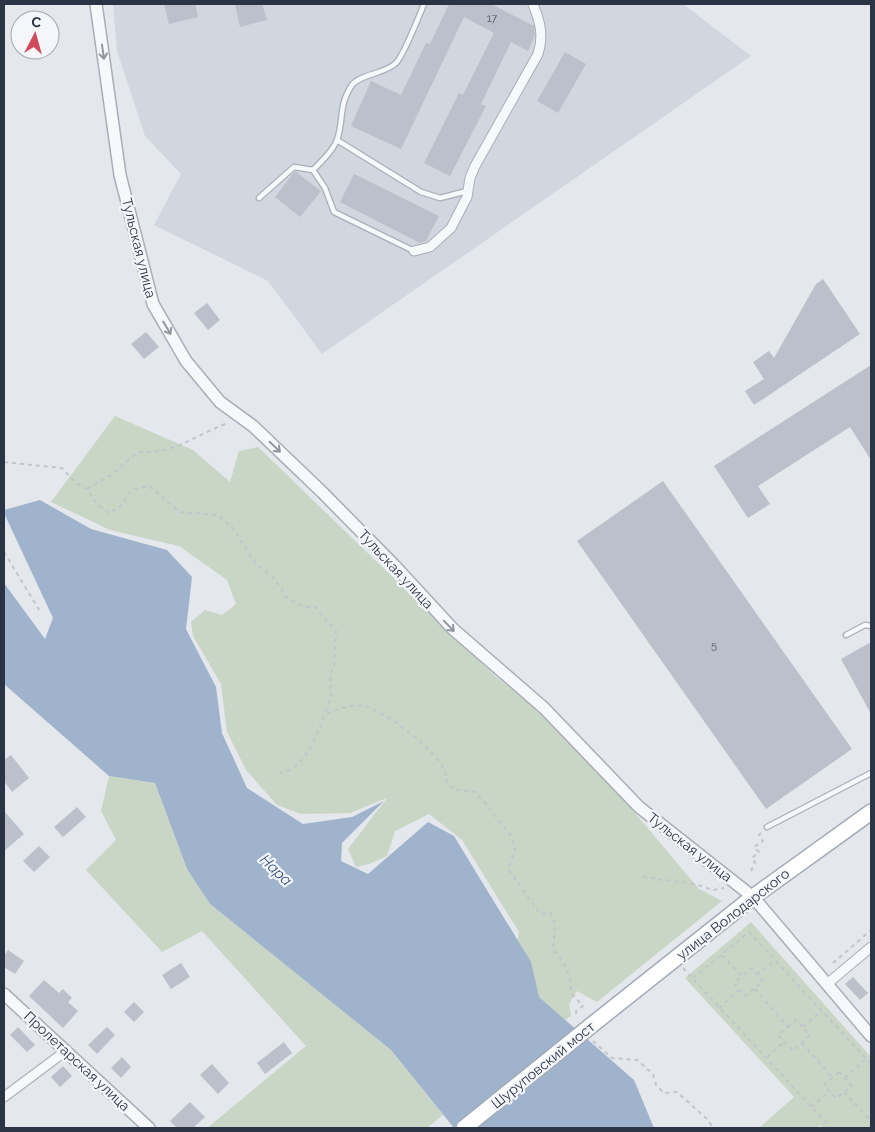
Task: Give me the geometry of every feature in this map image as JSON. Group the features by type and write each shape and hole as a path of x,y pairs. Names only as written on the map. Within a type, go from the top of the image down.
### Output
{"main road":[{"name":"улица Володарского","path":"598,1020 753,897 871,812"},
{"name":"Шуруповский мост","path":"464,1128 598,1020"}],"street":[{"name":"Тульская улица","path":"96,4 120,175 153,304 186,361 220,402 243,419 322,492 394,565 453,629 544,708 639,807 753,897 871,1036"},
{"path":"414,251 430,247 451,228 468,191 470,178 475,166 538,54 542,42 541,25 533,4"},
{"path":"827,984 871,947"},
{"name":"Пролетарская улица","path":"4,994 150,1128"},
{"path":"4,1098 67,1050"}],"lane":[{"path":"313,170 337,140 342,105 353,83 365,77 379,74 397,62 424,4"},
{"path":"337,140 421,192 440,198 468,191"},
{"path":"259,198 294,167 313,170 325,188 334,212 414,251"},
{"path":"846,635 865,625 871,626"},
{"path":"767,827 871,773"}],"path":[{"path":"86,489 111,475 138,452 156,453 185,444 226,424 243,419"},
{"path":"4,462 62,468 86,489 98,505 109,513 120,507 131,490 149,486 180,512 216,514 232,527 256,564 275,579 286,597 304,608 315,607 336,631 334,666 330,675 331,696 325,714 300,764 287,772 279,773"},
{"path":"4,552 41,612"},
{"path":"325,714 345,707 364,706 382,715 405,728 433,753 444,768 447,784 456,790 476,792 481,798 511,836 515,851 508,869 540,914 551,913 555,925 553,950 563,960 571,978 571,993 583,1006 576,1011 577,1022"},
{"path":"751,871 755,862 752,858 759,852 754,848 763,841 759,835 767,827"},
{"path":"643,877 695,884 713,890 731,888"},
{"path":"833,962 871,930"},
{"path":"693,978 748,932 871,1064"},
{"path":"722,955 742,976"},
{"path":"757,975 774,961"},
{"path":"679,964 831,1128"},
{"path":"752,968 757,975 764,982 745,996 734,983 752,968"},
{"path":"755,989 788,1027"},
{"path":"719,1008 739,990"},
{"path":"803,1027 821,1011"},
{"path":"796,1020 803,1027 810,1035 793,1051 778,1035 796,1020"},
{"path":"591,1040 612,1058 637,1060 653,1074 656,1085 664,1093 677,1092 708,1120 713,1128"},
{"path":"766,1058 784,1042"},
{"path":"802,1043 833,1077"},
{"path":"845,1078 866,1059"},
{"path":"839,1072 845,1078 852,1086 836,1098 824,1085 839,1072"},
{"path":"811,1107 830,1092"},
{"path":"844,1092 871,1121"}],"shaded area":[{"path":"113,4 683,4 751,56 322,354 268,281 154,225 181,174 145,136 117,51"}],"green space":[{"path":"115,416 193,450 230,482 239,451 258,447 495,676 553,723 618,793 699,889 722,901 597,1002 577,991 569,1004 571,1016 543,1036 512,968 519,932 462,840 429,814 395,831 387,856 369,864 356,867 348,849 387,798 350,813 301,814 277,805 246,770 227,732 221,684 193,636 191,622 205,610 222,615 236,604 227,580 179,546 110,530 51,502"},
{"path":"109,776 155,783 187,869 210,904 391,1050 443,1115 427,1128 207,1128 306,1046 202,931 162,952 86,870 116,840 101,811"},
{"path":"751,922 871,1057 871,1128 823,1128 820,1125 817,1128 759,1128 794,1097 685,978"}],"water":[{"name":"Нара","path":"40,500 91,529 167,550 192,577 186,629 216,687 222,733 247,788 303,824 352,817 384,801 342,843 341,861 368,874 428,822 454,836 531,962 539,997 634,1080 654,1128 454,1128 391,1050 210,904 187,869 155,783 109,776 4,684 4,583 45,639 53,618 4,513 4,510"}],"building":[{"path":"164,4 195,4 198,17 169,24"},
{"path":"235,4 262,4 267,20 240,27"},
{"path":"449,4 491,4 534,26 535,35 528,51 511,42 481,104 486,106 450,176 424,163 459,93 463,95 494,33 464,17 401,149 351,126 371,81 401,95 426,43 430,44"},
{"path":"565,52 586,64 558,113 537,101"},
{"path":"295,171 321,191 300,217 275,197"},
{"path":"354,174 439,216 426,241 420,243 340,202"},
{"path":"823,279 860,334 754,405 745,391 764,379 753,362 769,351 774,358 816,284"},
{"path":"207,303 220,320 208,330 194,313"},
{"path":"146,332 159,347 144,359 131,344"},
{"path":"871,365 871,460 850,427 758,486 770,504 748,518 714,466"},
{"path":"663,481 852,749 766,809 577,541"},
{"path":"871,642 871,714 841,659"},
{"path":"11,755 29,778 12,792 4,781 4,760"},
{"path":"77,807 86,817 63,837 54,827"},
{"path":"4,811 24,834 4,851"},
{"path":"39,846 50,857 34,872 23,861"},
{"path":"8,950 24,961 15,974 4,967 4,956"},
{"path":"181,963 190,977 171,989 162,975"},
{"path":"853,977 868,993 860,1000 845,984"},
{"path":"44,980 59,993 63,989 72,998 68,1002 78,1011 63,1028 29,996"},
{"path":"134,1002 144,1012 134,1022 124,1012"},
{"path":"18,1027 35,1045 27,1052 10,1035"},
{"path":"107,1027 115,1035 97,1054 88,1045"},
{"path":"284,1042 292,1053 265,1074 257,1063"},
{"path":"122,1057 131,1067 121,1078 111,1068"},
{"path":"212,1064 229,1083 218,1094 200,1075"},
{"path":"63,1066 72,1076 60,1087 51,1077"},
{"path":"190,1102 205,1117 193,1128 177,1128 170,1121"}]}
